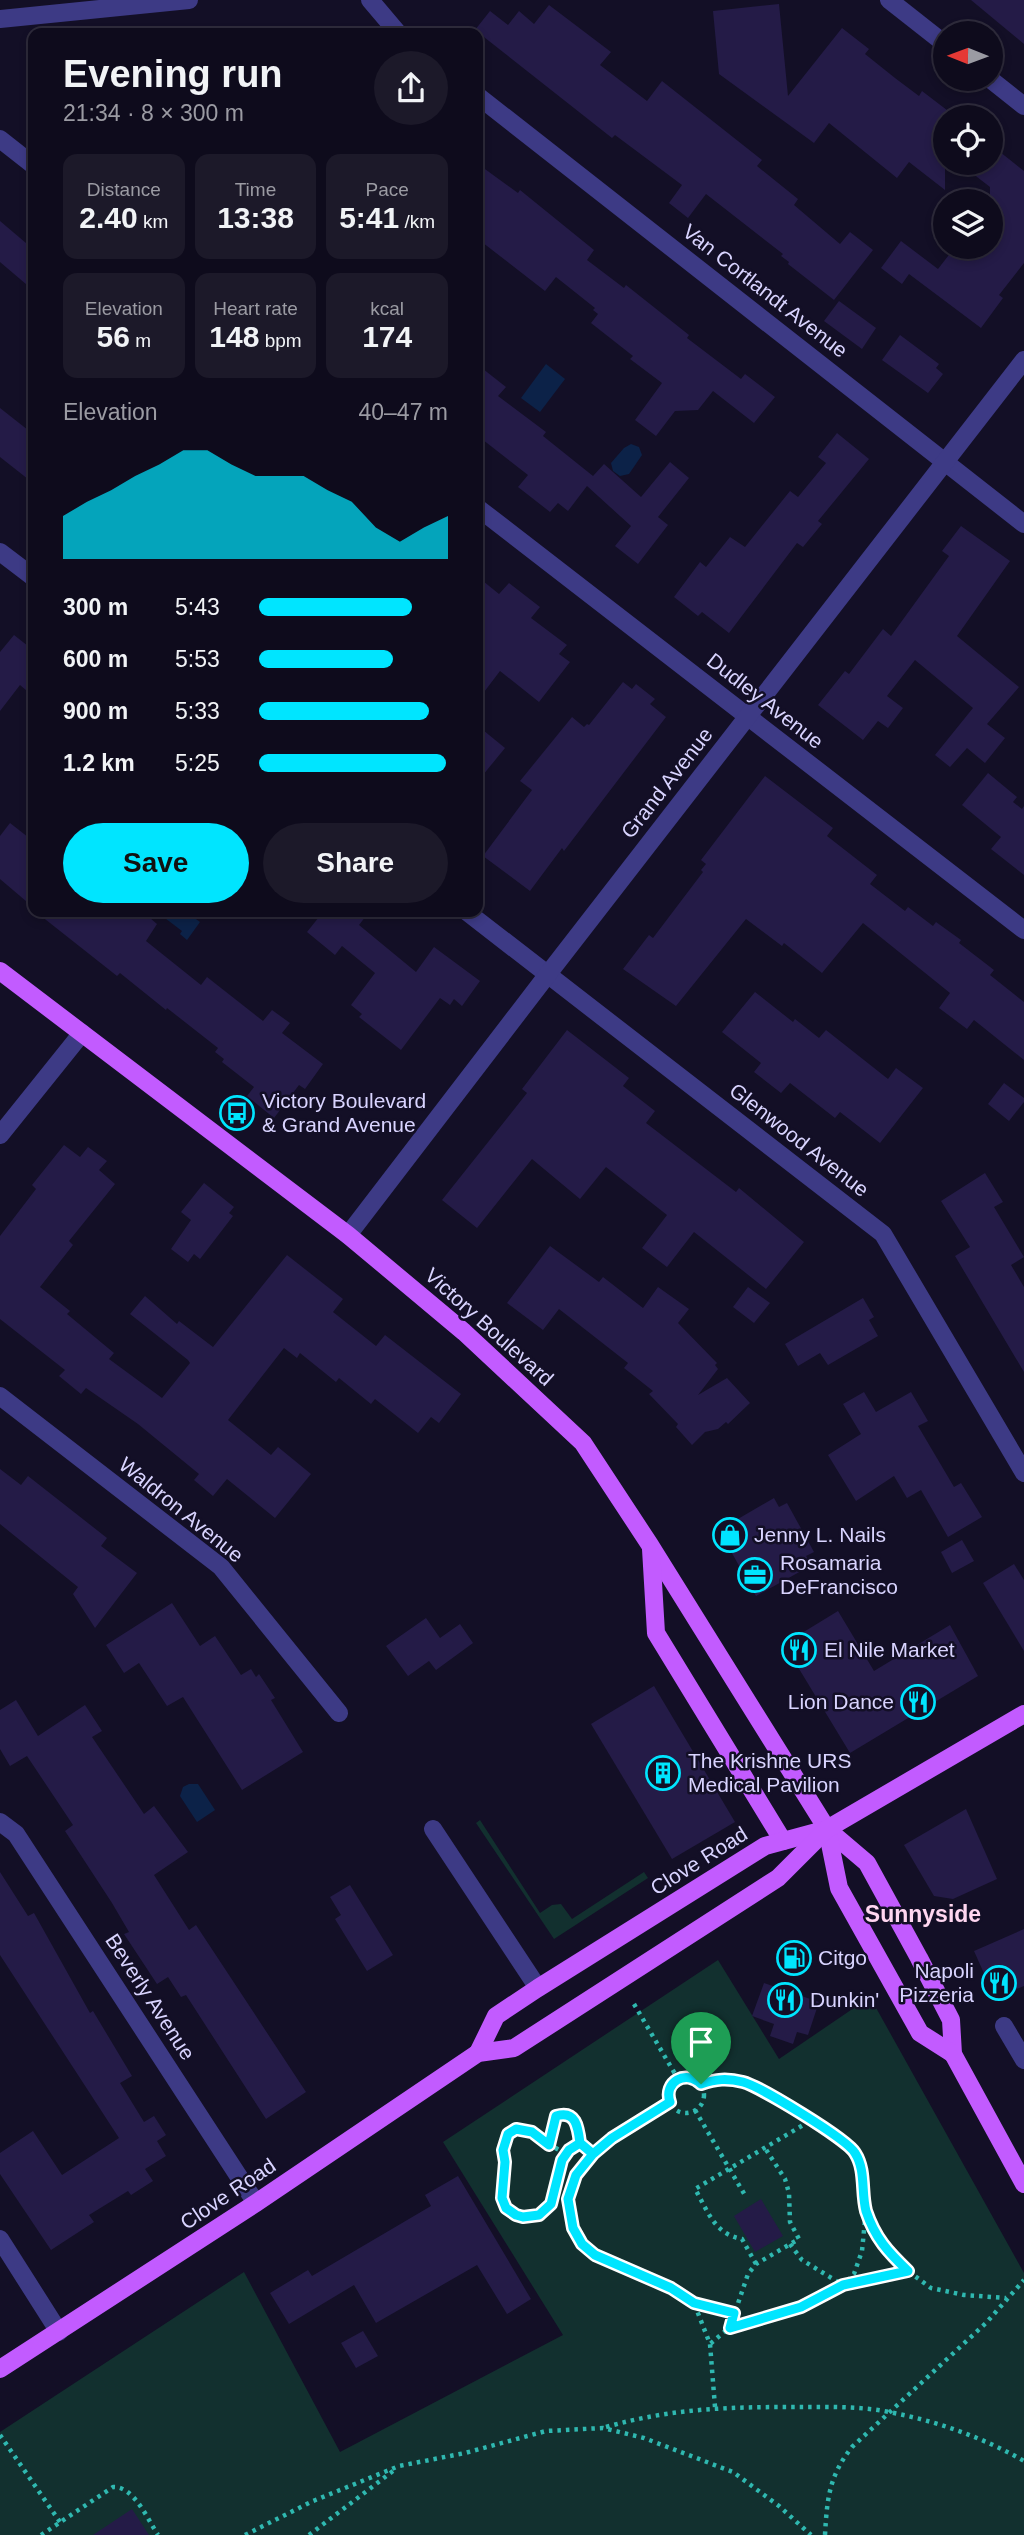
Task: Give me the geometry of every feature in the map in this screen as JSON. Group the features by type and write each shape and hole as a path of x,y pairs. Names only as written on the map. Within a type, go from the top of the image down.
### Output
{"main road":[{"name":"Victory Boulevard","path":"0,971 348,1235 464,1332 583,1443 650,1545 827,1829 867,1863 951,2020 953,2054 1024,2184"},
{"path":"650,1545 656,1633 783,1841"},
{"name":"Clove Road","path":"0,2369 256,2203 478,2053 514,2048 778,1878 827,1829 1024,1714"},
{"name":"Victory Boulevard","path":"827,1829 839,1888 920,2033 953,2054"},
{"name":"Clove Road","path":"478,2053 496,2016 537,1988 765,1846 827,1829"}],"street":[{"path":"0,19 189,0"},
{"path":"370,0 394,28"},
{"path":"889,0 933,35"},
{"path":"1003,89 1024,106"},
{"name":"Van Cortlandt Avenue","path":"483,100 1024,524"},
{"path":"0,139 28,161"},
{"name":"Grand Avenue","path":"348,1235 1024,360"},
{"name":"Dudley Avenue","path":"483,512 1024,930"},
{"path":"0,551 28,573"},
{"name":"Glenwood Avenue","path":"474,917 883,1234 1024,1473"},
{"path":"0,1135 82,1033"},
{"name":"Waldron Avenue","path":"0,1396 221,1567 339,1713"},
{"name":"Beverly Avenue","path":"0,1822 16,1834 256,2203"},
{"path":"433,1829 537,1988"},
{"path":"1004,2026 1024,2060"},
{"path":"0,2239 59,2332"}],"path":[{"path":"634,2004 678,2079"},
{"path":"691,2077 701,2084 703,2101 695,2110 678,2111 670,2102 669,2091 678,2079 691,2077"},
{"path":"701,2084 727,2079 753,2085 827,2129 855,2152 860,2166 866,2210 863,2251 854,2274 843,2285"},
{"path":"670,2102 612,2138 593,2154 576,2175 568,2199 573,2228 582,2244 595,2255 671,2288 694,2303 734,2313"},
{"path":"695,2110 747,2197"},
{"path":"549,2145 556,2116 571,2115 576,2121 580,2143 593,2154"},
{"path":"756,2264 742,2239 725,2235 719,2230 695,2189 810,2121"},
{"path":"566,2153 549,2145 532,2132 516,2129 508,2134 503,2150 505,2162 502,2198 506,2208 516,2215 531,2217 546,2211 551,2204 558,2172 566,2153 580,2143"},
{"path":"730,2328 748,2274 756,2264 799,2239 790,2222 789,2193 785,2179 765,2148"},
{"path":"866,2210 883,2248 931,2288 944,2292 1006,2298"},
{"path":"790,2244 802,2260 843,2285"},
{"path":"710,2344 730,2328 801,2307 843,2285 908,2271"},
{"path":"825,2535 829,2490 834,2474 852,2447 986,2323 1024,2280"},
{"path":"694,2303 710,2344 715,2407"},
{"path":"245,2535 313,2501 399,2466 464,2453 546,2431 603,2428 643,2417 715,2407 827,2407 892,2412 955,2429 1024,2461"},
{"path":"603,2428 644,2438 733,2472 779,2506 811,2535"},
{"path":"0,2435 60,2522"},
{"path":"309,2535 399,2466"},
{"path":"41,2535 113,2487 129,2492 158,2535"}],"green space":[{"path":"480,1820 540,1913 552,1905 561,1904 572,1919 644,1872 648,1878 554,1939 476,1823"},
{"path":"718,1960 779,2059 870,1997 1024,2273 1024,2535 0,2535 0,2432 244,2272 340,2452 563,2335 443,2142"}],"water":[{"path":"546,364 565,379 540,412 521,398"},
{"path":"631,444 639,447 642,455 629,474 620,476 613,471 611,463"},
{"path":"164,917 193,917 200,922 187,940 180,934 182,931"},
{"path":"198,1784 215,1810 197,1822 180,1796 183,1787"}],"building":[{"path":"971,0 1024,0 1024,44 1003,27 1003,21 996,21"},
{"path":"779,4 788,96 842,28 869,49 865,54 895,78 919,96 922,91 940,105 933,105 933,175 945,175 945,189 909,162 897,178 829,123 814,143 719,74 713,11"},
{"path":"549,5 611,52 600,65 647,101 662,81 762,160 757,166 798,199 794,205 840,244 850,232 873,250 834,300 788,264 781,256 783,254 706,194 688,218 669,203 682,185 615,135 612,138 483,36 483,28 477,28 490,11 508,25 519,11 534,24"},
{"path":"1003,154 1024,171 1024,263 999,295 1003,298 981,328 909,274 902,284 881,268 901,241 938,269 946,259 1003,259 1003,189 990,187 974,175 1003,175"},
{"path":"483,168 518,193 520,190 594,250 587,260 624,288 626,285 689,335 687,338 741,379 745,374 775,397 754,423 713,391 698,410 675,411 656,436 635,420 662,383 630,359 633,356 591,323 598,314 593,310 595,308 556,277 545,291 483,243"},
{"path":"0,221 28,245 28,286 0,262"},
{"path":"839,301 876,328 862,349 824,321"},
{"path":"900,335 939,364 936,368 943,374 928,393 882,360"},
{"path":"483,369 506,387 498,396 546,432 543,436 593,476 604,464 641,497 670,462 689,478 658,517 668,525 638,564 615,546 631,526 587,486 568,511 558,503 550,512 518,487 528,475 483,440"},
{"path":"0,408 28,430 28,479 0,457"},
{"path":"837,433 869,459 818,521 822,524 803,547 797,543 729,633 702,612 698,616 674,597 700,562 706,567 730,537 745,547 790,491 798,497 826,463 818,457"},
{"path":"961,526 1010,561 957,636 1019,687 987,724 1005,738 985,763 967,748 950,767 935,755 973,708 915,660 887,696 903,708 888,728 878,721 863,740 818,705 845,671 849,674 883,629 891,636 949,556 942,551"},
{"path":"483,581 499,594 509,583 540,607 531,618 567,645 559,654 570,662 539,702 500,671 483,693"},
{"path":"14,635 28,646 28,692 20,685 0,711 0,652"},
{"path":"623,682 632,689 636,684 655,699 650,704 666,717 564,851 562,848 530,891 483,856 532,790 520,781 572,717 584,727 589,725"},
{"path":"483,730 505,748 483,775"},
{"path":"988,773 1017,797 1013,802 1022,809 1024,806 1024,875 991,849 1001,837 962,805"},
{"path":"765,776 833,828 827,836 877,875 870,884 905,911 908,907 933,926 936,922 961,940 959,943 994,970 990,975 1024,1002 1024,1060 974,1020 967,1029 939,1008 950,993 863,923 822,973 784,943 782,946 746,919 676,1006 623,969 649,935 653,938 703,872 701,870 706,864 701,860"},
{"path":"10,823 28,837 28,903 0,879 0,836"},
{"path":"42,917 149,917 157,924 146,941 201,985 207,977 263,1021 272,1010 290,1023 282,1033 323,1064 305,1089 299,1085 274,1118 247,1096 254,1087 222,1062 224,1059 215,1052 218,1048 120,973 117,976"},
{"path":"319,917 365,917 359,925 416,972 434,947 480,981 462,1006 454,999 450,1005 440,998 401,1050 359,1017 362,1014 351,1005 375,973 342,946 335,955 307,932"},
{"path":"755,992 793,1022 795,1019 819,1038 826,1030 888,1079 896,1068 923,1088 880,1143 840,1112 835,1118 790,1083 781,1093 754,1072 761,1063 722,1032"},
{"path":"567,1030 629,1078 623,1086 655,1111 646,1123 736,1192 739,1188 804,1242 766,1289 694,1232 667,1267 642,1248 667,1215 606,1167 580,1199 532,1159 477,1228 442,1200 527,1093 522,1089"},
{"path":"1004,1083 1024,1098 1024,1102 1009,1121 988,1104"},
{"path":"64,1145 80,1157 88,1147 107,1161 99,1170 115,1184 69,1241 73,1245 40,1287 70,1311 67,1314 114,1353 109,1359 162,1398 190,1363 130,1314 145,1296 177,1324 179,1321 213,1347 287,1255 343,1299 333,1312 376,1346 385,1335 461,1394 439,1423 431,1417 418,1433 375,1399 371,1404 339,1378 336,1382 300,1353 297,1358 284,1348 228,1420 271,1455 278,1447 311,1474 275,1518 227,1479 213,1496 194,1480 199,1474 138,1424 86,1388 81,1394 59,1376 65,1370 0,1319 0,1236 36,1189 32,1185"},
{"path":"985,1173 1003,1202 994,1207 1024,1257 1011,1265 1024,1287 1024,1372 955,1256 970,1247 941,1201"},
{"path":"204,1183 234,1207 229,1213 233,1216 200,1259 194,1254 188,1262 171,1249 191,1220 181,1212"},
{"path":"550,1246 599,1282 603,1277 643,1308 658,1287 689,1309 678,1323 717,1363 715,1365 718,1369 698,1395 727,1378 750,1403 728,1424 726,1422 718,1429 705,1432 692,1445 676,1427 678,1424 649,1394 653,1391 624,1368 628,1363 559,1309 543,1330 507,1303"},
{"path":"748,1287 770,1303 754,1323 733,1307"},
{"path":"863,1298 874,1317 869,1320 878,1336 828,1365 820,1353 798,1366 785,1344"},
{"path":"864,1392 876,1412 911,1392 928,1421 918,1426 954,1487 961,1483 982,1517 948,1537 921,1490 907,1498 894,1476 856,1501 828,1455 861,1434 843,1404"},
{"path":"0,1469 21,1485 28,1476 107,1538 101,1546 137,1573 95,1628 73,1594 78,1587 0,1524"},
{"path":"774,1498 779,1507 787,1503 814,1552 806,1556 812,1565 756,1596 719,1530"},
{"path":"962,1540 974,1561 952,1573 941,1552"},
{"path":"1014,1564 1024,1580 1024,1651 983,1583"},
{"path":"172,1603 200,1646 215,1636 241,1675 251,1669 256,1677 259,1674 275,1698 271,1700 303,1752 242,1790 183,1697 167,1706 139,1663 124,1673 106,1645"},
{"path":"838,1611 874,1671 950,1625 978,1676 850,1753 784,1644"},
{"path":"426,1618 440,1638 460,1624 473,1643 436,1670 429,1661 408,1676 386,1646"},
{"name":"The Krishne URS Medical Pavilion","path":"654,1686 735,1822 672,1859 591,1724"},
{"path":"16,1700 38,1736 85,1705 102,1731 92,1737 144,1814 154,1806 188,1852 154,1875 189,1930 196,1925 306,2092 266,2119 186,1995 181,1997 168,1977 157,1984 124,1934 129,1932 65,1831 73,1825 27,1756 10,1766 0,1749 0,1710"},
{"path":"966,1809 997,1879 953,1899 934,1896 904,1845"},
{"path":"0,1872 28,1916 34,1913 90,2013 93,2011 132,2076 120,2083 144,2122 154,2116 166,2135 157,2141 166,2156 145,2169 153,2181 131,2195 128,2191 89,2215 94,2222 51,2250 0,2174 0,2153 33,2131 62,2175 119,2138 0,1955"},
{"path":"350,1885 393,1955 367,1971 335,1919 341,1915 330,1897"},
{"path":"1024,1929 1024,1986 995,1998 974,1951"},
{"path":"764,1983 819,2002 808,2035 797,2032 793,2044 770,2036 774,2024 752,2016"},
{"path":"458,2176 531,2299 507,2314 477,2265 376,2323 354,2285 289,2324 270,2293 308,2270 312,2276 431,2206 425,2195"},
{"path":"761,2199 783,2236 755,2252 734,2216"},
{"path":"363,2331 378,2356 356,2368 341,2343"},
{"path":"132,2509 149,2535 93,2535"}],"place":[{"name":"Victory Boulevard & Grand Avenue","path":"237,1113"},
{"name":"Jenny L. Nails","path":"730,1535"},
{"name":"Rosamaria DeFrancisco","path":"755,1575"},
{"name":"El Nile Market","path":"799,1650"},
{"name":"Lion Dance","path":"918,1702"},
{"name":"The Krishne URS Medical Pavilion","path":"663,1773"},
{"name":"Citgo","path":"794,1958"},
{"name":"Napoli Pizzeria","path":"999,1983"},
{"name":"Dunkin'","path":"785,2000"}],"district":[{"name":"Sunnyside","path":"923,1914"}],"route":[{"path":"701,2084 691,2077 679,2078 674,2081 669,2091 670,2102 612,2138 593,2154 580,2143 569,2150 562,2160 554,2195 546,2211 539,2215 523,2217 506,2208 501,2186 505,2172 503,2150 508,2134 516,2129 532,2132 549,2145 556,2116 571,2115 576,2121 580,2143 593,2154 576,2175 568,2199 568,2212 582,2244 595,2255 671,2288 694,2303 734,2313 730,2328 766,2315 801,2307 843,2285 908,2271 883,2248 866,2210 860,2166 855,2152 827,2129 753,2085 727,2079 701,2084"}]}
